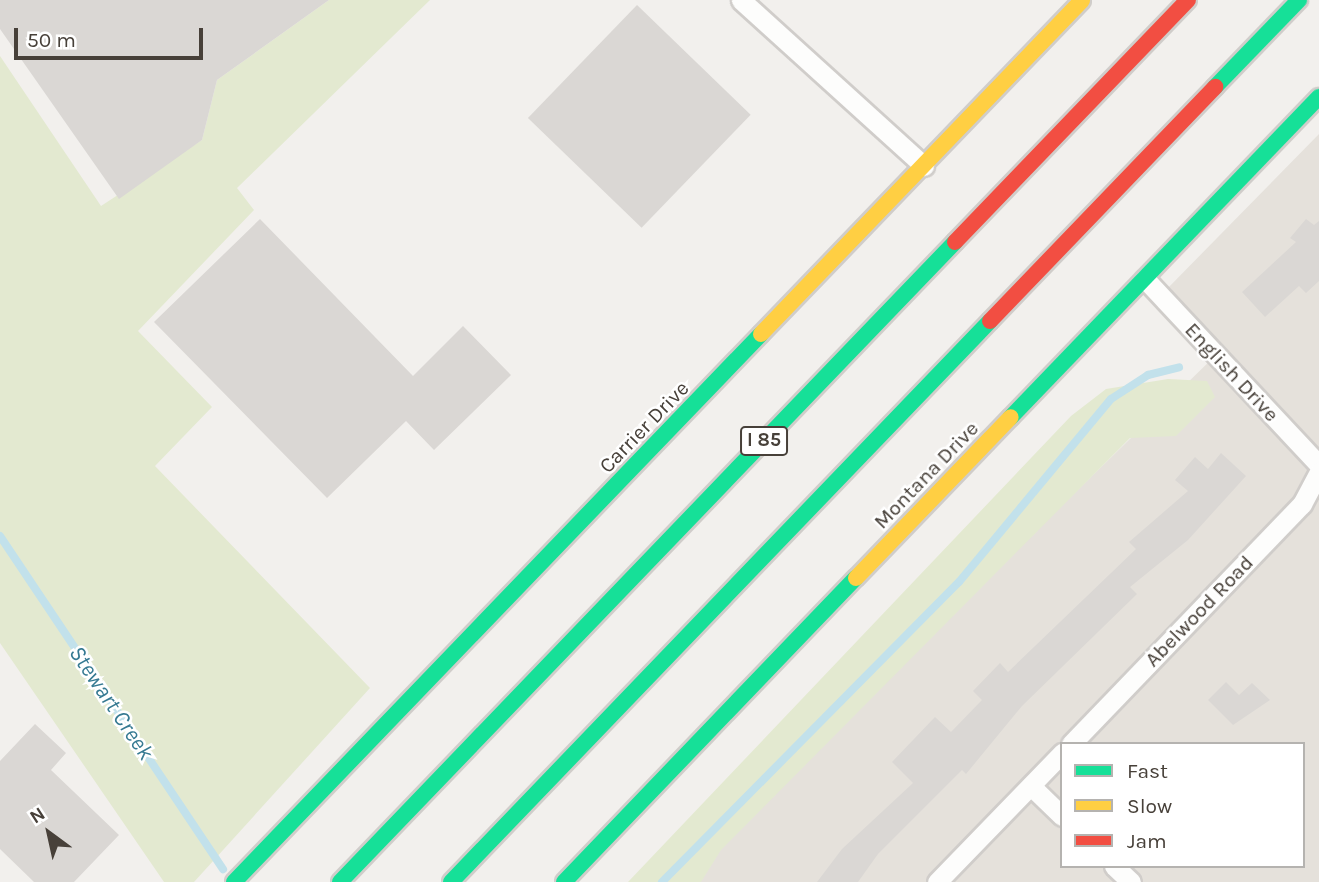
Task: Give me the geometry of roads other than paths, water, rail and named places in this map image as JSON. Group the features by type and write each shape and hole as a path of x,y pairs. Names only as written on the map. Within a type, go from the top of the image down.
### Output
{"main road":[{"name":"Carrier Drive","path":"234,882 1082,0"},
{"name":"I 85","path":"340,882 1188,0"},
{"path":"451,882 1300,0"},
{"name":"Montana Drive","path":"564,882 1319,97"}],"street":[{"path":"741,0 924,166"},
{"name":"English Drive","path":"1145,278 1319,465"},
{"name":"Abelwood Road","path":"1073,742 1302,504 1319,472"},
{"path":"937,882 1060,755"},
{"path":"1031,786 1060,814"},
{"path":"1116,868 1131,882"}],"waterway":[{"path":"662,882 959,582 1111,399 1148,375 1179,367"},
{"name":"Stewart Creek","path":"0,536 223,869"}]}
